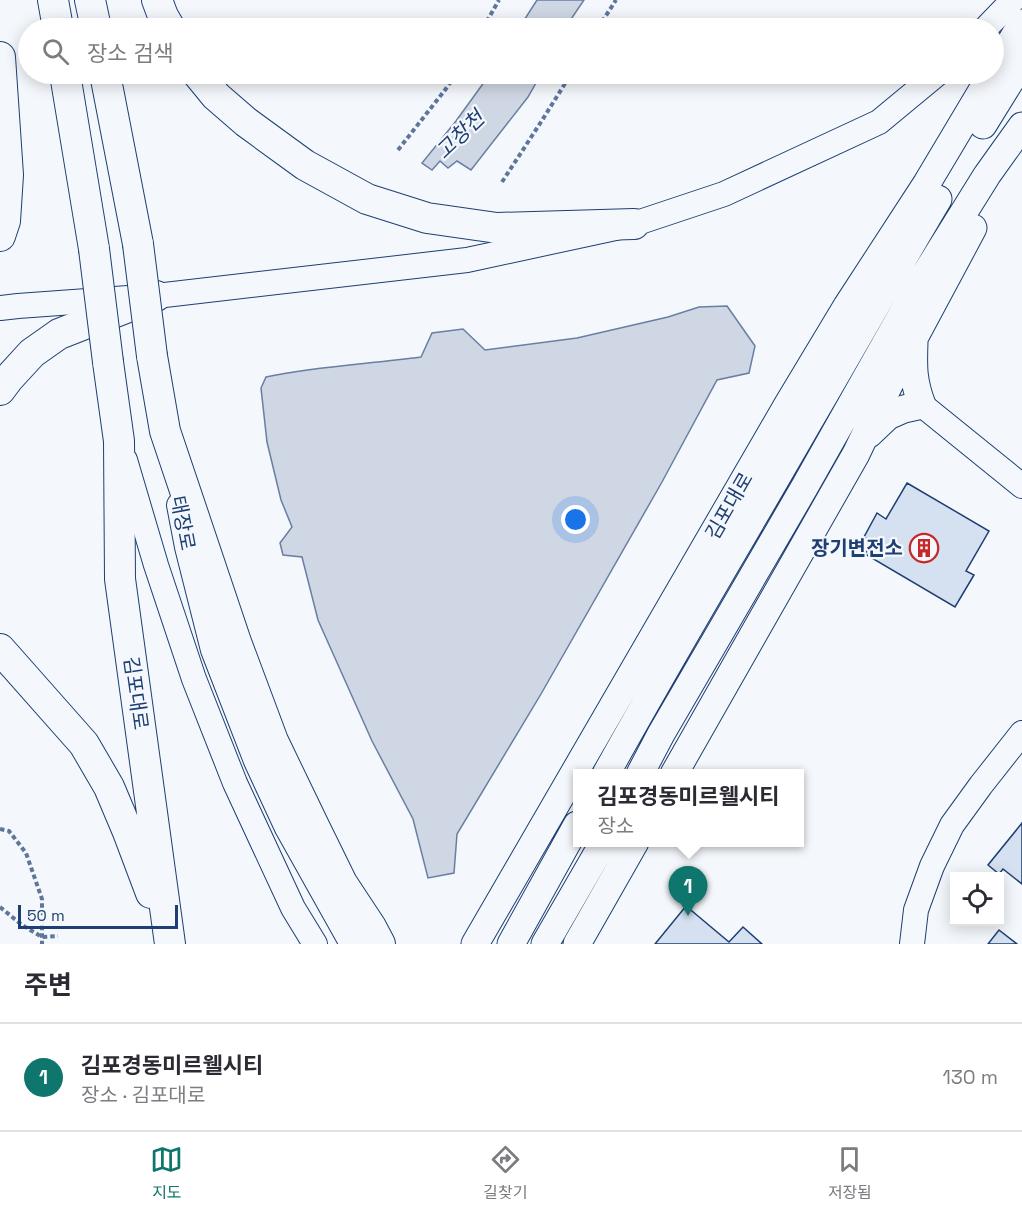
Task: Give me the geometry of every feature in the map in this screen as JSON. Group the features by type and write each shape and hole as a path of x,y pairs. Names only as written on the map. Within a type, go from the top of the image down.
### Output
{"main road":[{"path":"53,0 56,18"},
{"path":"90,0 94,18"},
{"path":"157,0 164,18"},
{"name":"김포대로","path":"1004,53 1022,23"},
{"path":"0,57 8,175 4,221 0,237"},
{"name":"김포대로","path":"609,769 889,280 1022,62"},
{"name":"태장로","path":"68,84 94,249 119,441"},
{"name":"태장로","path":"107,84 138,243 152,356 165,431"},
{"path":"206,84 216,96 246,122 305,165 367,199 427,219 497,228 634,224"},
{"name":"김포대로","path":"576,769 794,394 847,306 927,183 986,84"},
{"path":"643,769 921,281 987,175 1022,126"},
{"path":"677,769 856,454 889,385 1022,136"},
{"path":"0,390 32,353 58,334 156,296"},
{"path":"863,440 888,416 922,405 915,385 914,338"},
{"path":"165,431 236,642 273,741 342,882 380,944"},
{"name":"김포대로","path":"119,441 120,579 170,944"},
{"path":"0,649 84,744 104,778 128,832 170,944"},
{"name":"김포대로","path":"475,944 573,775"},
{"path":"511,944 573,832"},
{"path":"545,944 602,847"},
{"path":"576,944 632,847"}],"street":[{"path":"996,18 1013,0"},
{"path":"0,308 156,296 468,260 634,224 724,194 879,122 925,84"},
{"path":"922,405 1022,486"},
{"name":"태장로","path":"165,431 187,547 213,650 256,761 287,828 352,944"},
{"name":"태장로","path":"119,441 156,565 194,679 235,783 293,908 315,944"},
{"path":"912,944 916,910 932,866 952,825 1022,733"}],"path":[{"path":"489,18 500,0"},
{"path":"604,18 616,0"},
{"path":"398,150 449,84"},
{"path":"502,182 565,84"},
{"path":"0,829 9,831 26,853 42,899 42,944"},
{"path":"0,907 22,925 42,937 58,936"}],"water":[{"path":"537,0 584,0 572,18 525,18"},
{"name":"고창천","path":"483,84 535,84 528,97 471,170 457,161 448,168 440,161 432,170 422,163"},
{"path":"727,306 755,346 749,373 717,380 662,482 541,694 457,834 454,873 428,878 413,819 372,741 318,620 302,557 283,555 280,543 292,527 281,500 267,442 261,388 266,377 421,357 432,333 463,329 485,350 577,338 668,317 699,307"}],"building":[{"name":"장기변전소","path":"907,483 989,531 966,571 974,575 955,607 865,554 872,542 864,537 877,513 886,519"},
{"path":"1022,823 1022,884 1003,869 997,872 988,865"},
{"path":"686,906 729,942 743,927 762,944 655,944"},
{"path":"999,930 1017,944 988,944"}],"place":[{"name":"장기변전소","path":"924,548"},
{"name":"김포경동미르웰시티","path":"688,916"}]}
